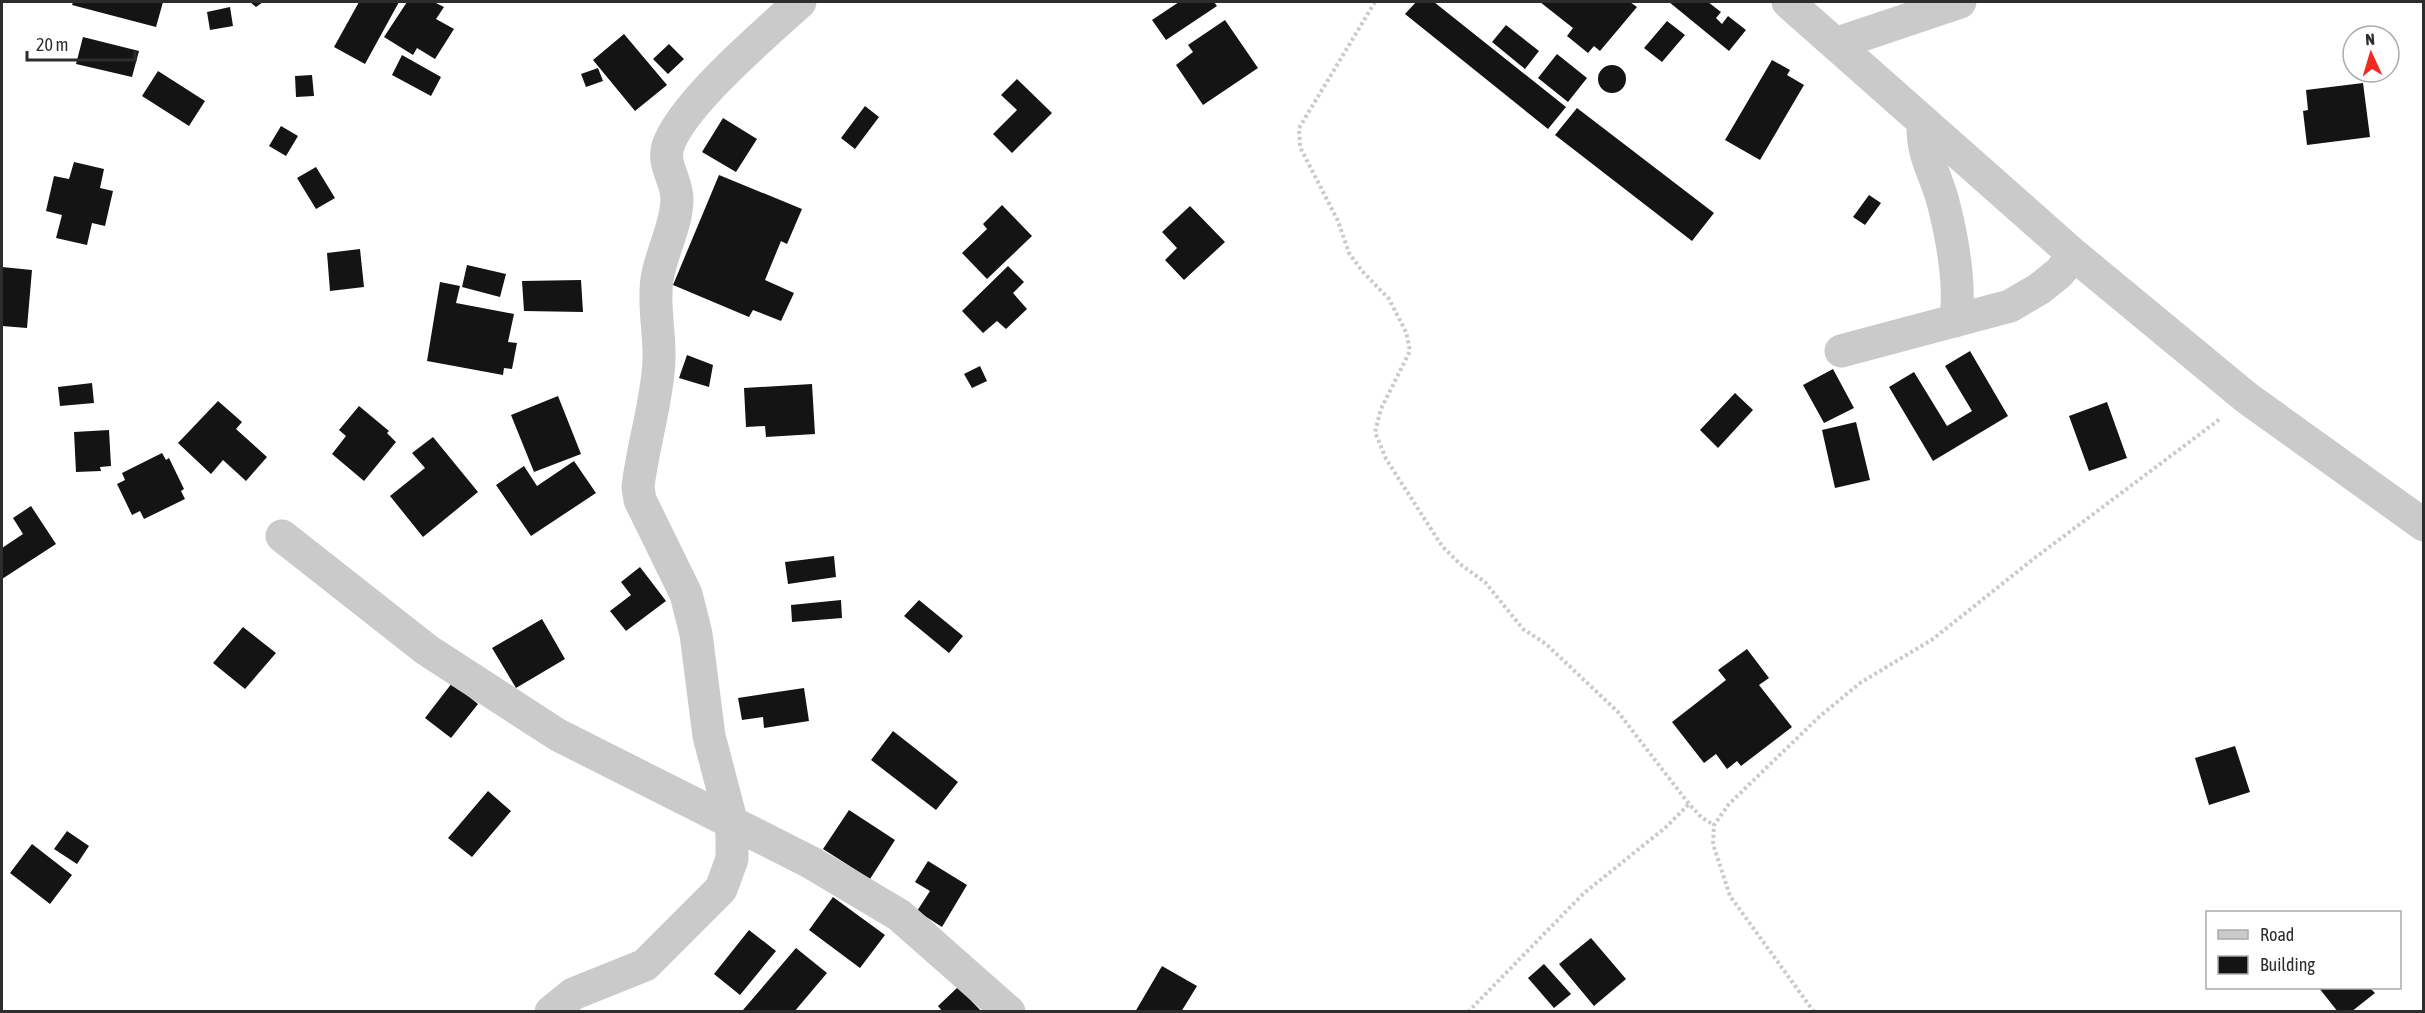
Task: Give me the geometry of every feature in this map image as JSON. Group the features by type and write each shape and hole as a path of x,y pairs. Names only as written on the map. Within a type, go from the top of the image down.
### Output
{"street":[{"path":"551,1011 573,994 645,965 721,889 732,859 732,824 710,736 696,634 686,594 640,500 638,487 659,360 655,296 657,277 677,199 667,165 668,146 686,114 739,59 800,2"},
{"path":"1788,2 1838,43 1923,122 2074,255 2247,398 2424,525"},
{"path":"1838,43 1960,2"},
{"path":"1923,122 1924,152 1942,198 1957,281 1959,302 1954,321"},
{"path":"1841,351 2010,306 2039,289 2059,273 2074,255"},
{"path":"282,536 427,650 558,735 810,862 899,915 1009,1011"}],"path":[{"path":"1375,2 1299,128 1300,147 1338,221 1349,253 1362,271 1389,299 1406,332 1410,351 1381,409 1375,432 1386,459 1442,546 1460,564 1485,582 1523,629 1546,644 1618,712 1689,804 1701,817 1714,825"},
{"path":"1814,1011 1731,896 1713,844 1714,825 1729,804 1753,780 1819,717 1860,683 1933,639 2032,560 2247,398"},
{"path":"1468,1011 1584,892 1650,841 1689,804"}],"building":[{"path":"73,2 163,2 156,27 72,5"},
{"path":"250,2 263,2 256,7"},
{"path":"359,2 399,2 365,64 334,47"},
{"path":"407,2 434,2 444,7 436,19 454,29 435,59 417,48 413,55 384,37"},
{"path":"1179,2 1214,2 1217,6 1166,40 1152,20"},
{"path":"1416,2 1434,2 1566,107 1548,129 1405,14"},
{"path":"1540,2 1630,2 1637,7 1600,51 1594,46 1588,53 1567,36 1573,28"},
{"path":"1669,2 1708,2 1721,12 1716,18 1722,24 1728,16 1746,30 1729,51"},
{"path":"230,7 233,26 210,30 207,12"},
{"path":"1225,20 1258,68 1203,105 1176,65 1193,52 1188,45"},
{"path":"1667,21 1685,35 1662,62 1644,48"},
{"path":"1506,25 1539,51 1525,69 1492,42"},
{"path":"624,34 667,85 635,111 593,60"},
{"path":"83,37 139,51 132,77 76,64"},
{"path":"669,44 684,59 668,74 653,59"},
{"path":"1557,54 1587,78 1568,102 1538,78"},
{"path":"402,55 441,77 431,96 392,75"},
{"path":"1772,60 1790,70 1787,75 1804,85 1760,160 1725,140"},
{"path":"1612,65 1622,69 1626,79 1622,89 1612,93 1602,89 1598,79 1602,69"},
{"path":"598,68 603,81 586,87 581,74"},
{"path":"158,71 205,101 189,126 142,96"},
{"path":"312,75 314,96 296,97 295,76"},
{"path":"1017,79 1052,113 1012,153 993,134 1017,110 1001,95"},
{"path":"2363,84 2370,137 2307,145 2303,111 2308,110 2306,90"},
{"path":"865,106 879,117 855,149 841,138"},
{"path":"1577,108 1714,213 1692,241 1555,135"},
{"path":"723,118 757,139 736,172 702,152"},
{"path":"281,126 298,136 286,156 269,146"},
{"path":"74,162 104,169 100,188 113,191 105,226 92,223 87,245 56,238 62,215 46,211 54,176 69,179"},
{"path":"316,167 335,198 316,209 297,178"},
{"path":"719,175 802,209 787,244 781,241 765,280 794,293 781,321 753,310 749,317 673,285"},
{"path":"1869,195 1881,203 1865,225 1853,217"},
{"path":"1002,205 1032,236 987,279 962,253 987,229 983,224"},
{"path":"1190,206 1225,242 1184,280 1165,260 1177,248 1162,232"},
{"path":"360,249 364,287 330,291 327,253"},
{"path":"467,265 506,274 500,297 462,287"},
{"path":"1008,266 1024,282 1013,293 1027,309 1006,329 997,321 983,333 962,311"},
{"path":"2,267 32,270 27,328 2,326"},
{"path":"581,280 583,312 524,311 522,281"},
{"path":"440,282 460,286 456,303 514,314 508,342 517,343 512,369 504,368 503,375 427,361"},
{"path":"1970,351 2008,416 1933,461 1889,387 1914,372 1947,426 1972,411 1945,366"},
{"path":"687,355 713,365 709,387 679,378"},
{"path":"980,366 987,381 972,388 964,374"},
{"path":"1833,369 1854,408 1824,423 1803,385"},
{"path":"92,383 94,403 60,406 58,387"},
{"path":"812,384 815,434 766,437 765,426 746,427 744,388"},
{"path":"1735,393 1753,410 1718,448 1700,430"},
{"path":"558,396 581,454 534,472 511,415"},
{"path":"218,401 242,422 236,429 267,457 246,481 223,460 211,474 178,443"},
{"path":"2107,402 2127,458 2089,471 2069,416"},
{"path":"359,406 389,431 387,433 396,442 364,481 332,454 346,436 339,430"},
{"path":"1856,422 1870,480 1835,488 1822,430"},
{"path":"109,430 111,466 100,467 101,471 76,472 74,432"},
{"path":"433,437 478,492 423,537 390,496 425,468 412,453"},
{"path":"162,453 166,460 169,458 184,489 181,491 185,499 144,519 140,511 132,515 117,484 125,480 122,473"},
{"path":"574,461 596,493 531,536 496,485 524,466 537,486"},
{"path":"31,506 56,544 2,579 2,548 23,534 13,518"},
{"path":"834,556 836,577 788,584 785,562"},
{"path":"640,567 666,601 626,631 610,611 631,595 621,582"},
{"path":"841,600 842,618 792,622 791,605"},
{"path":"919,600 963,636 949,653 904,616"},
{"path":"542,619 565,659 516,688 492,648"},
{"path":"243,627 276,653 245,689 213,663"},
{"path":"1747,649 1769,678 1759,685 1792,727 1741,766 1737,761 1727,769 1716,754 1704,763 1672,722 1726,680 1718,670"},
{"path":"452,683 478,704 451,738 425,718"},
{"path":"804,688 809,721 764,728 763,717 742,720 738,698"},
{"path":"893,731 958,782 936,810 871,760"},
{"path":"2235,746 2250,792 2209,805 2195,758"},
{"path":"488,791 511,811 472,857 448,838"},
{"path":"849,810 895,840 870,879 823,849"},
{"path":"67,831 89,846 77,864 54,849"},
{"path":"32,844 72,875 50,904 10,873"},
{"path":"928,861 967,885 942,927 917,911 930,891 915,882"},
{"path":"833,897 885,935 860,968 809,930"},
{"path":"749,930 776,951 740,995 714,974"},
{"path":"1591,938 1626,979 1594,1006 1559,964"},
{"path":"796,948 827,973 794,1012 743,1010"},
{"path":"1544,964 1571,994 1554,1008 1528,978"},
{"path":"1162,966 1197,986 1181,1012 1135,1012"},
{"path":"958,987 982,1012 943,1012 938,1006"},
{"path":"2320,989 2371,989 2375,993 2351,1012 2338,1012"}]}
